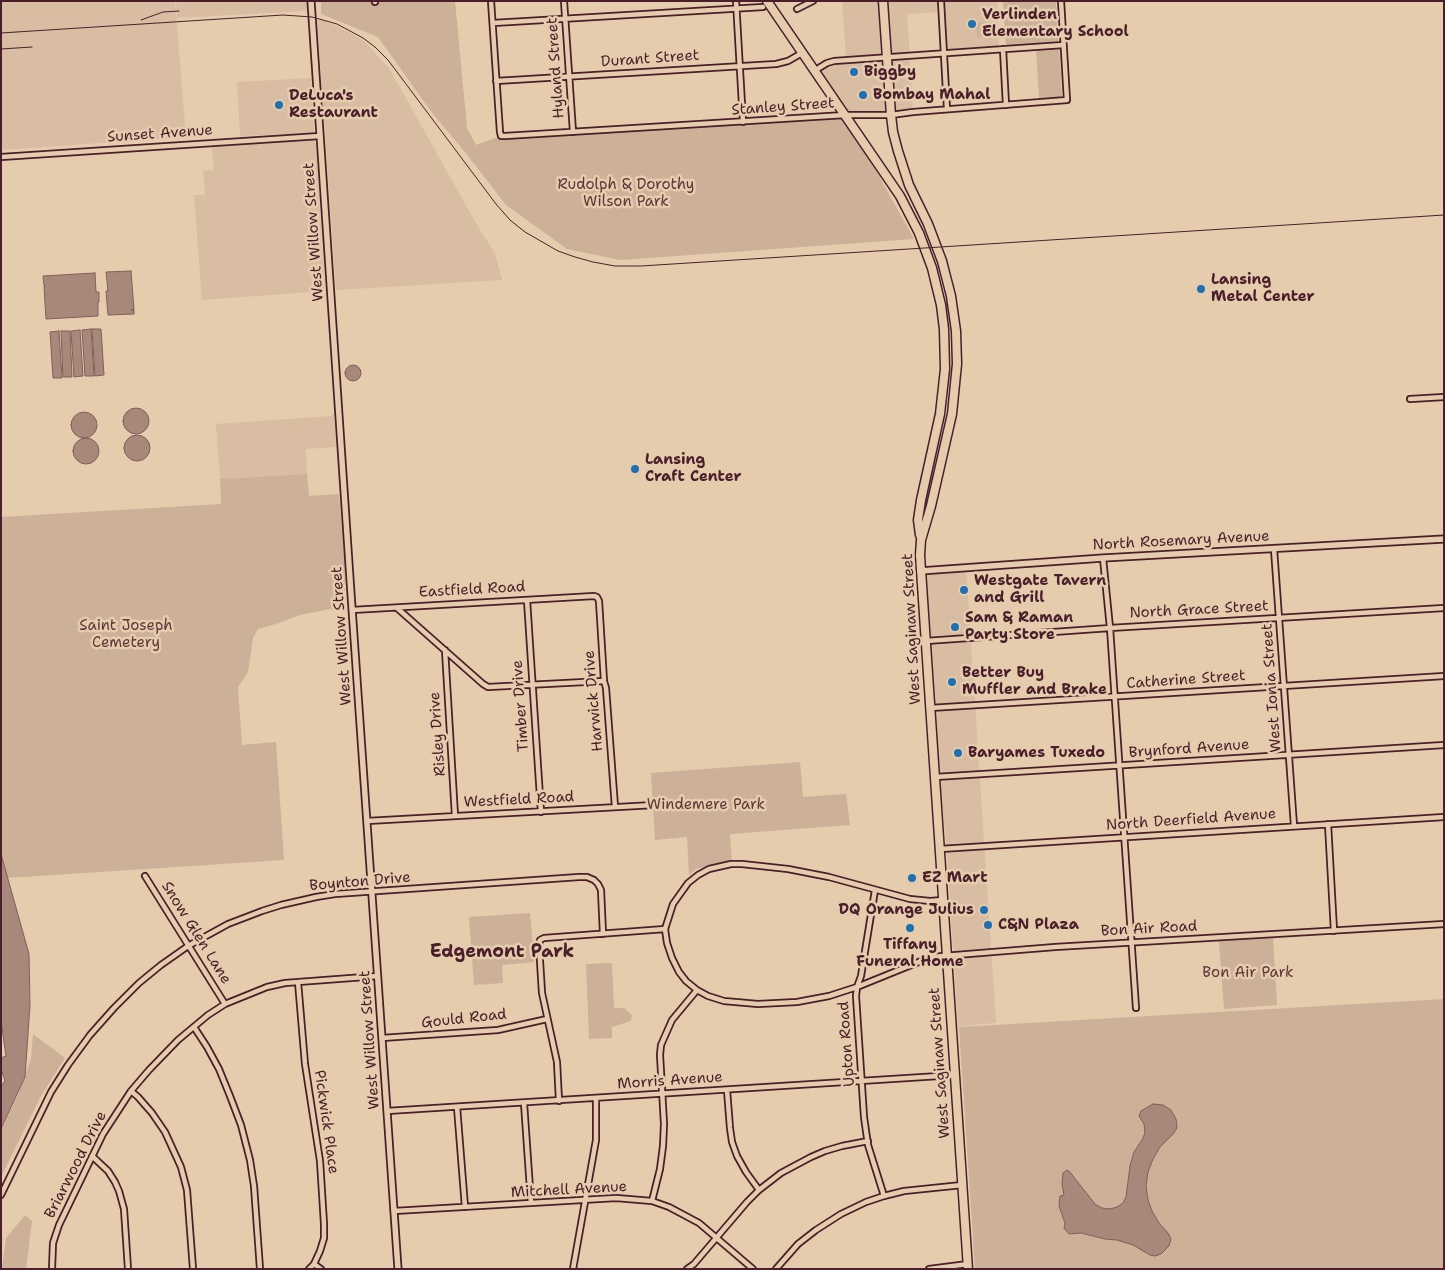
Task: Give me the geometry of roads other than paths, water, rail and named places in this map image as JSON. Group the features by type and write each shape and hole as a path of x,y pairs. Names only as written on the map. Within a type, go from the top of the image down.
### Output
{"main road":[{"name":"West Saginaw Street","path":"883,1 890,115 898,151 909,185 928,224 942,260 951,296 956,331 957,364 952,414 931,506 920,540 920,571 968,1266"},
{"path":"765,4 802,53 900,196 912,218 932,268 941,305 945,377 940,414 921,500 918,520 920,540"}],"street":[{"name":"West Willow Street","path":"311,1 398,1269"},
{"path":"491,1 496,81"},
{"name":"Hyland Street","path":"564,1 573,132"},
{"path":"736,1 743,122"},
{"path":"797,9 813,1"},
{"path":"941,1 947,109"},
{"path":"814,71 834,61 1063,45 1061,1"},
{"path":"492,23 736,8 765,4"},
{"name":"Stanley Street","path":"496,81 501,136 845,115 890,115 1067,100 1063,45"},
{"path":"1003,49 1006,105"},
{"name":"Durant Street","path":"496,81 784,63 802,53"},
{"name":"Sunset Avenue","path":"1,157 320,136"},
{"path":"1410,399 1444,397"},
{"name":"North Rosemary Avenue","path":"920,571 1103,558 1444,539"},
{"name":"West Ionia Street","path":"1274,549 1294,826"},
{"path":"1103,558 1110,628 1136,1008"},
{"name":"Eastfield Road","path":"352,610 594,596"},
{"name":"Harwick Drive","path":"594,596 599,601 614,807"},
{"name":"Timber Drive","path":"527,600 541,812"},
{"path":"396,608 488,687 604,681"},
{"name":"North Grace Street","path":"926,641 1444,608"},
{"name":"Risley Drive","path":"445,650 456,816"},
{"name":"Catherine Street","path":"930,708 1444,676"},
{"name":"Brynford Avenue","path":"935,777 1444,745"},
{"name":"Westfield Road","path":"367,821 672,804"},
{"name":"North Deerfield Avenue","path":"940,849 1444,817"},
{"path":"1328,824 1334,931"},
{"path":"559,1101 557,1062 542,994 540,940 544,938 665,929 673,904 688,883 709,869 720,866 742,864 788,869 829,877 910,899 943,900"},
{"name":"Snow Glen Lane","path":"145,876 225,1004"},
{"name":"Boynton Drive","path":"1,1195 51,1092 73,1057 90,1035 139,983 161,965 188,946 228,924 262,910 316,897 372,891 587,877 594,880 601,890 603,934"},
{"name":"Upton Road","path":"875,890 856,996 864,1117 873,1162 884,1196"},
{"name":"Bon Air Road","path":"665,929 672,958 679,972 696,990 724,1001 758,1004 813,1000 829,996 857,987 931,956 1444,924"},
{"name":"Briarwood Drive","path":"52,1269 53,1243 59,1225 92,1156 114,1116 131,1091 162,1055 208,1015 225,1004 267,987 298,982 378,976"},
{"name":"Pickwick Place","path":"298,982 305,1064 320,1161 324,1224 324,1238 314,1264"},
{"path":"652,1201 660,1169 663,1146 661,1045 672,1020 696,990"},
{"name":"Gould Road","path":"382,1038 498,1030 547,1018"},
{"path":"194,1027 218,1069 241,1125 250,1160 254,1186 260,1269"},
{"name":"Morris Avenue","path":"387,1111 955,1075"},
{"path":"727,1090 732,1142 737,1156 759,1190"},
{"path":"131,1091 152,1113 165,1132 181,1168 188,1197 193,1269"},
{"path":"573,1269 596,1140 596,1098"},
{"path":"524,1103 531,1203"},
{"path":"457,1107 465,1207"},
{"path":"687,1269 694,1264 759,1190 781,1172 811,1157 842,1146 868,1141"},
{"path":"92,1156 108,1171 119,1191 124,1209 128,1269"},
{"path":"776,1269 798,1244 816,1230 841,1214 866,1202 884,1196 921,1189 962,1185"},
{"name":"Mitchell Avenue","path":"394,1212 616,1198 652,1201 684,1214 699,1223 754,1269"},
{"path":"309,1269 314,1264 321,1269"},
{"path":"929,1269 968,1266"}],"railway":[{"path":"141,20 163,12 179,11"},
{"path":"1,33 283,15 312,17 337,24 363,38 388,60 510,220 525,232 558,251 593,262 615,266 641,266 1444,215"},
{"path":"1,49 32,47"}],"place":[{"name":"Verlinden Elementary School","path":"972,24"},
{"name":"Biggby","path":"854,72"},
{"name":"Bombay Mahal","path":"863,95"},
{"name":"DeLuca's Restaurant","path":"279,105"},
{"name":"Lansing Metal Center","path":"1201,289"},
{"name":"Lansing Craft Center","path":"635,469"},
{"name":"Westgate Tavern and Grill","path":"964,590"},
{"name":"Sam & Raman Party Store","path":"955,627"},
{"name":"Better Buy Muffler and Brake","path":"952,682"},
{"name":"Baryames Tuxedo","path":"958,753"},
{"name":"EZ Mart","path":"912,878"},
{"name":"DQ Orange Julius","path":"984,910"},
{"name":"C&N Plaza","path":"988,925"},
{"name":"Tiffany Funeral Home","path":"910,928"}],"district":[{"name":"Edgemont Park","path":"502,952"}],"park label":[{"name":"Rudolph & Dorothy Wilson Park","path":"626,194"},
{"name":"Saint Joseph Cemetery","path":"126,634"},
{"name":"Windemere Park","path":"706,805"},
{"name":"Bon Air Park","path":"1248,973"}]}
